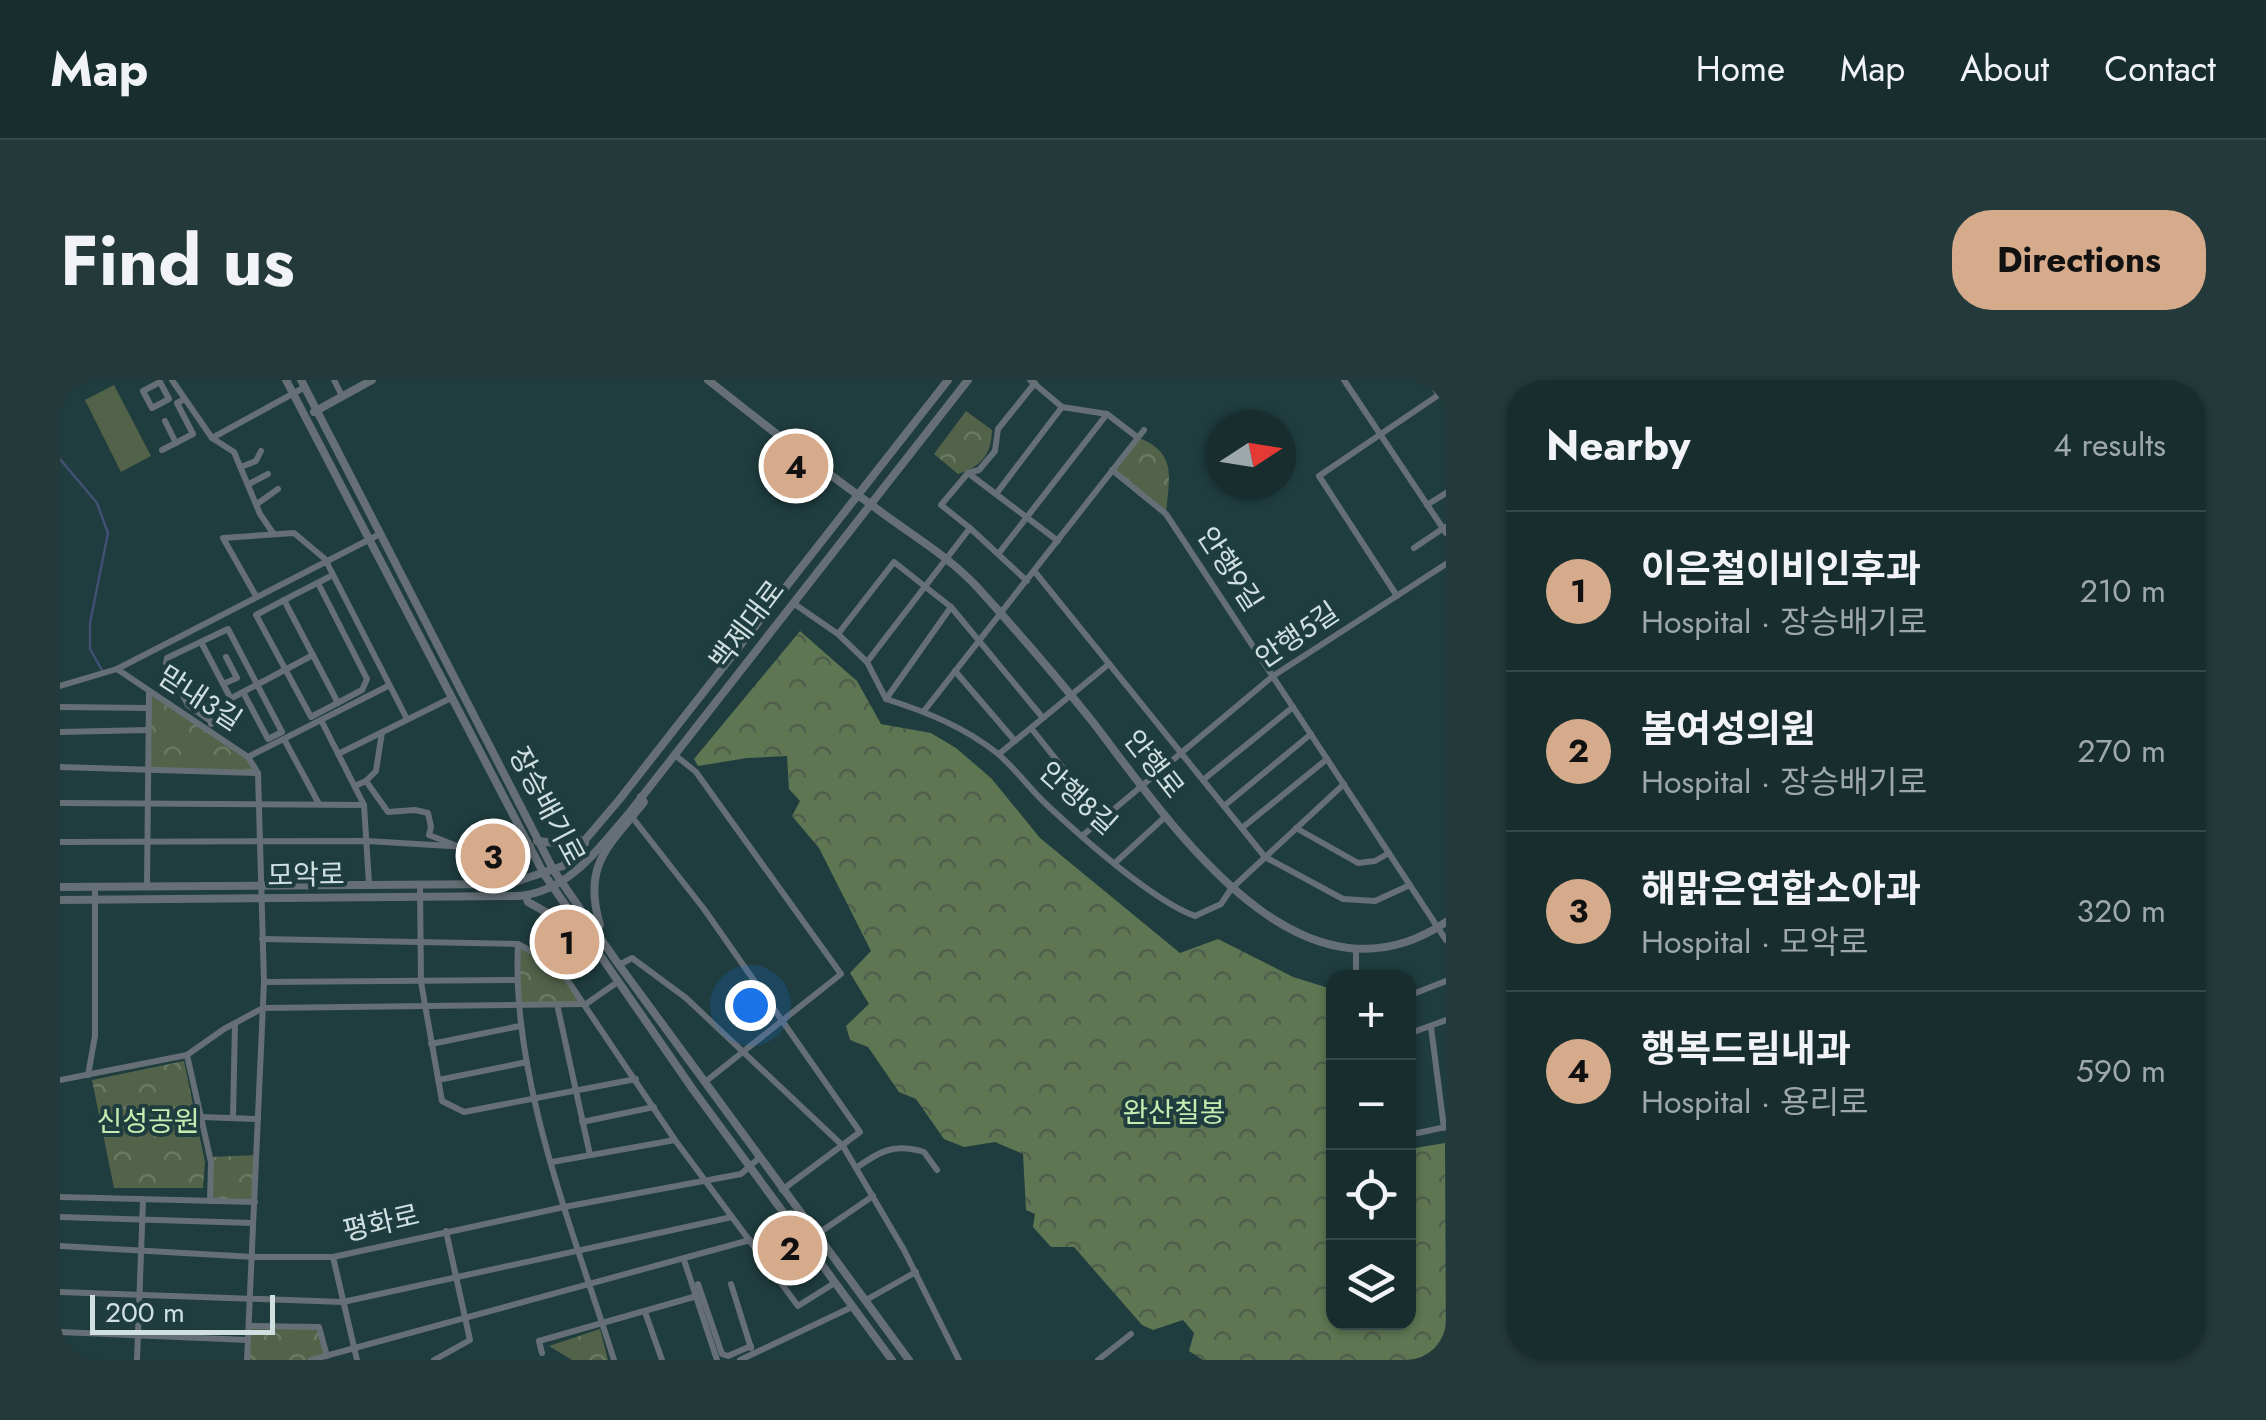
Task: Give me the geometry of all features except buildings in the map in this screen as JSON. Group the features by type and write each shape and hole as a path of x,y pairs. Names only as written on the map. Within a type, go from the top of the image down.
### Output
{"street":[{"name":"장승배기로","path":"286,380 451,698 534,844 815,1236 909,1360"},
{"path":"334,380 342,396"},
{"path":"305,415 372,380"},
{"name":"안행로","path":"708,380 978,588 1071,695 1166,816 1232,888 1308,938 1339,949 1356,951 1400,945 1442,925"},
{"name":"백제대로","path":"544,874 554,871 584,843 948,380"},
{"name":"백제대로","path":"552,888 596,852 968,380"},
{"path":"1344,380 1445,530 1414,548"},
{"path":"1397,596 1319,476 1442,392 1429,380"},
{"path":"1027,581 941,504 968,473 980,470 994,452 998,430 1032,382 1062,407 1108,414 1137,437"},
{"name":"장승배기로","path":"212,438 303,383 534,844 552,888 833,1284 892,1360"},
{"path":"165,392 173,384 212,438 234,452 274,534"},
{"path":"162,450 193,434 177,404 185,399"},
{"path":"996,494 1062,407"},
{"path":"999,553 1108,414"},
{"path":"165,422 176,443"},
{"path":"924,711 1144,430"},
{"path":"241,467 256,460 260,451"},
{"name":"안행9길","path":"1112,470 1166,514 1389,854 1442,925 1446,940"},
{"path":"968,473 1058,542"},
{"path":"249,484 268,474"},
{"path":"257,504 278,489"},
{"path":"1427,505 1446,492"},
{"path":"867,662 970,528"},
{"path":"256,596 223,538 294,534 325,560 408,720"},
{"path":"60,686 117,668 380,534"},
{"path":"838,634 894,562 951,607 1043,718"},
{"name":"안행5길","path":"1082,836 1273,676 1446,564"},
{"path":"1035,572 1265,857 1336,895 1356,901 1375,901 1410,885"},
{"path":"318,582 367,679 362,690 311,717 256,615 318,582 333,575"},
{"path":"284,600 338,702"},
{"path":"792,602 838,634 867,662 886,699 951,607"},
{"path":"201,642 230,699 224,721 209,726 188,705 167,658 228,629 282,732 268,739 243,692"},
{"path":"230,699 313,656"},
{"path":"223,684 237,678 226,657"},
{"path":"999,754 1109,664"},
{"name":"맏내3길","path":"117,668 149,692 209,726 248,756 258,773 264,982 248,1360"},
{"path":"955,670 1015,741"},
{"path":"248,756 388,686"},
{"path":"147,886 149,692"},
{"path":"338,754 451,698"},
{"name":"안행8길","path":"886,699 946,720 999,754 1082,836 1140,883 1195,916 1220,904 1232,888"},
{"path":"60,707 149,708"},
{"path":"1203,780 1293,707"},
{"path":"321,720 364,805 369,884"},
{"path":"1031,728 1102,817"},
{"path":"60,732 148,730"},
{"path":"355,786 376,771 382,732"},
{"path":"1224,806 1311,734"},
{"path":"284,739 320,804"},
{"path":"675,755 696,772 841,974 704,1082"},
{"path":"1242,828 1327,759"},
{"path":"60,766 258,773"},
{"path":"366,781 388,812 428,813 428,834 463,849"},
{"path":"1232,888 1344,784"},
{"path":"594,930 600,924 592,898 599,857 644,802 641,797"},
{"path":"60,803 364,805"},
{"path":"1116,862 1166,816"},
{"path":"632,817 704,909 860,1132 782,1190"},
{"path":"1296,828 1342,856 1366,864 1389,854"},
{"path":"509,884 526,863 534,844 566,844 579,839 584,843"},
{"path":"60,842 368,841 483,848 491,884"},
{"name":"모악로","path":"60,887 509,884 544,874"},
{"path":"420,884 421,982 442,1101 464,1112 636,1079"},
{"path":"88,1075 95,1036 95,888"},
{"name":"모악로","path":"60,900 526,896 552,888"},
{"path":"526,896 528,902 571,926 578,923"},
{"path":"262,939 518,944 558,966 675,1140 798,1306 833,1284"},
{"path":"518,944 516,980 527,1062 564,1207 614,1360"},
{"path":"1356,951 1356,970"},
{"path":"619,965 632,958 686,998 843,1146 916,1272 960,1360"},
{"path":"264,982 516,980"},
{"path":"1416,993 1446,980"},
{"path":"60,1080 186,1055 263,1008 586,1004 619,981"},
{"path":"558,1004 590,1155"},
{"path":"1416,1032 1446,1020"},
{"path":"233,1118 235,1023"},
{"path":"431,1044 520,1026"},
{"path":"1416,1132 1445,1127 1431,1027"},
{"path":"186,1055 212,1162 210,1201"},
{"path":"438,1080 527,1062"},
{"path":"582,1122 654,1107"},
{"path":"201,1116 258,1119"},
{"path":"552,1162 675,1140"},
{"path":"856,1168 884,1149 898,1146 924,1152 937,1170"},
{"name":"평화로","path":"60,1246 334,1256 741,1174 759,1158"},
{"path":"815,1236 872,1196"},
{"path":"60,1197 254,1202"},
{"path":"137,1360 143,1200"},
{"path":"60,1217 254,1223"},
{"path":"60,1292 343,1302 732,1217"},
{"path":"434,1360 470,1340 446,1231"},
{"path":"311,1360 750,1240"},
{"path":"334,1256 356,1360"},
{"path":"684,1260 716,1360"},
{"path":"866,1300 916,1272"},
{"path":"698,1284 722,1354 728,1356 752,1350 852,1307"},
{"path":"730,1284 752,1350"},
{"path":"542,1353 540,1340 697,1296"},
{"path":"644,1312 662,1360"},
{"path":"249,1326 320,1327 327,1356"},
{"path":"60,1332 248,1340"},
{"path":"1098,1360 1130,1334"},
{"path":"740,1360 752,1350"}],"green space":[{"path":"114,385 151,456 121,472 85,400"},
{"path":"966,411 992,430 990,447 983,459 958,474 934,454"},
{"path":"1137,437 1165,458 1169,477 1166,514 1112,470"},
{"name":"완산칠봉","path":"800,631 857,681 881,724 931,733 956,748 991,778 1040,838 1180,953 1218,939 1293,977 1326,987 1326,1330 1416,1330 1416,1148 1445,1143 1446,1360 1203,1360 1189,1351 1194,1333 1183,1320 1153,1330 1142,1325 1074,1247 1051,1247 1033,1227 1035,1214 1026,1210 1023,1154 995,1142 964,1147 944,1139 916,1099 899,1092 868,1047 850,1040 846,1026 869,1004 850,973 871,951 819,848 792,816 800,801 789,789 787,756 698,766 694,759"},
{"path":"149,692 248,757 258,773 147,770"},
{"path":"518,944 558,966 586,1004 518,1004"},
{"name":"신성공원","path":"184,1061 205,1162 203,1188 114,1188 92,1080"},
{"path":"256,1155 255,1202 210,1201 210,1157"},
{"path":"249,1326 319,1327 327,1356 311,1360 248,1360"},
{"path":"600,1329 608,1360 572,1360 549,1346"}],"waterway":[{"path":"60,459 97,503 108,533 90,623 90,649 103,672"}],"place":[{"name":"행복드림내과","path":"796,466"},
{"name":"해맑은연합소아과","path":"493,856"},
{"name":"이은철이비인후과","path":"567,942"},
{"name":"봄여성의원","path":"790,1248"}]}
